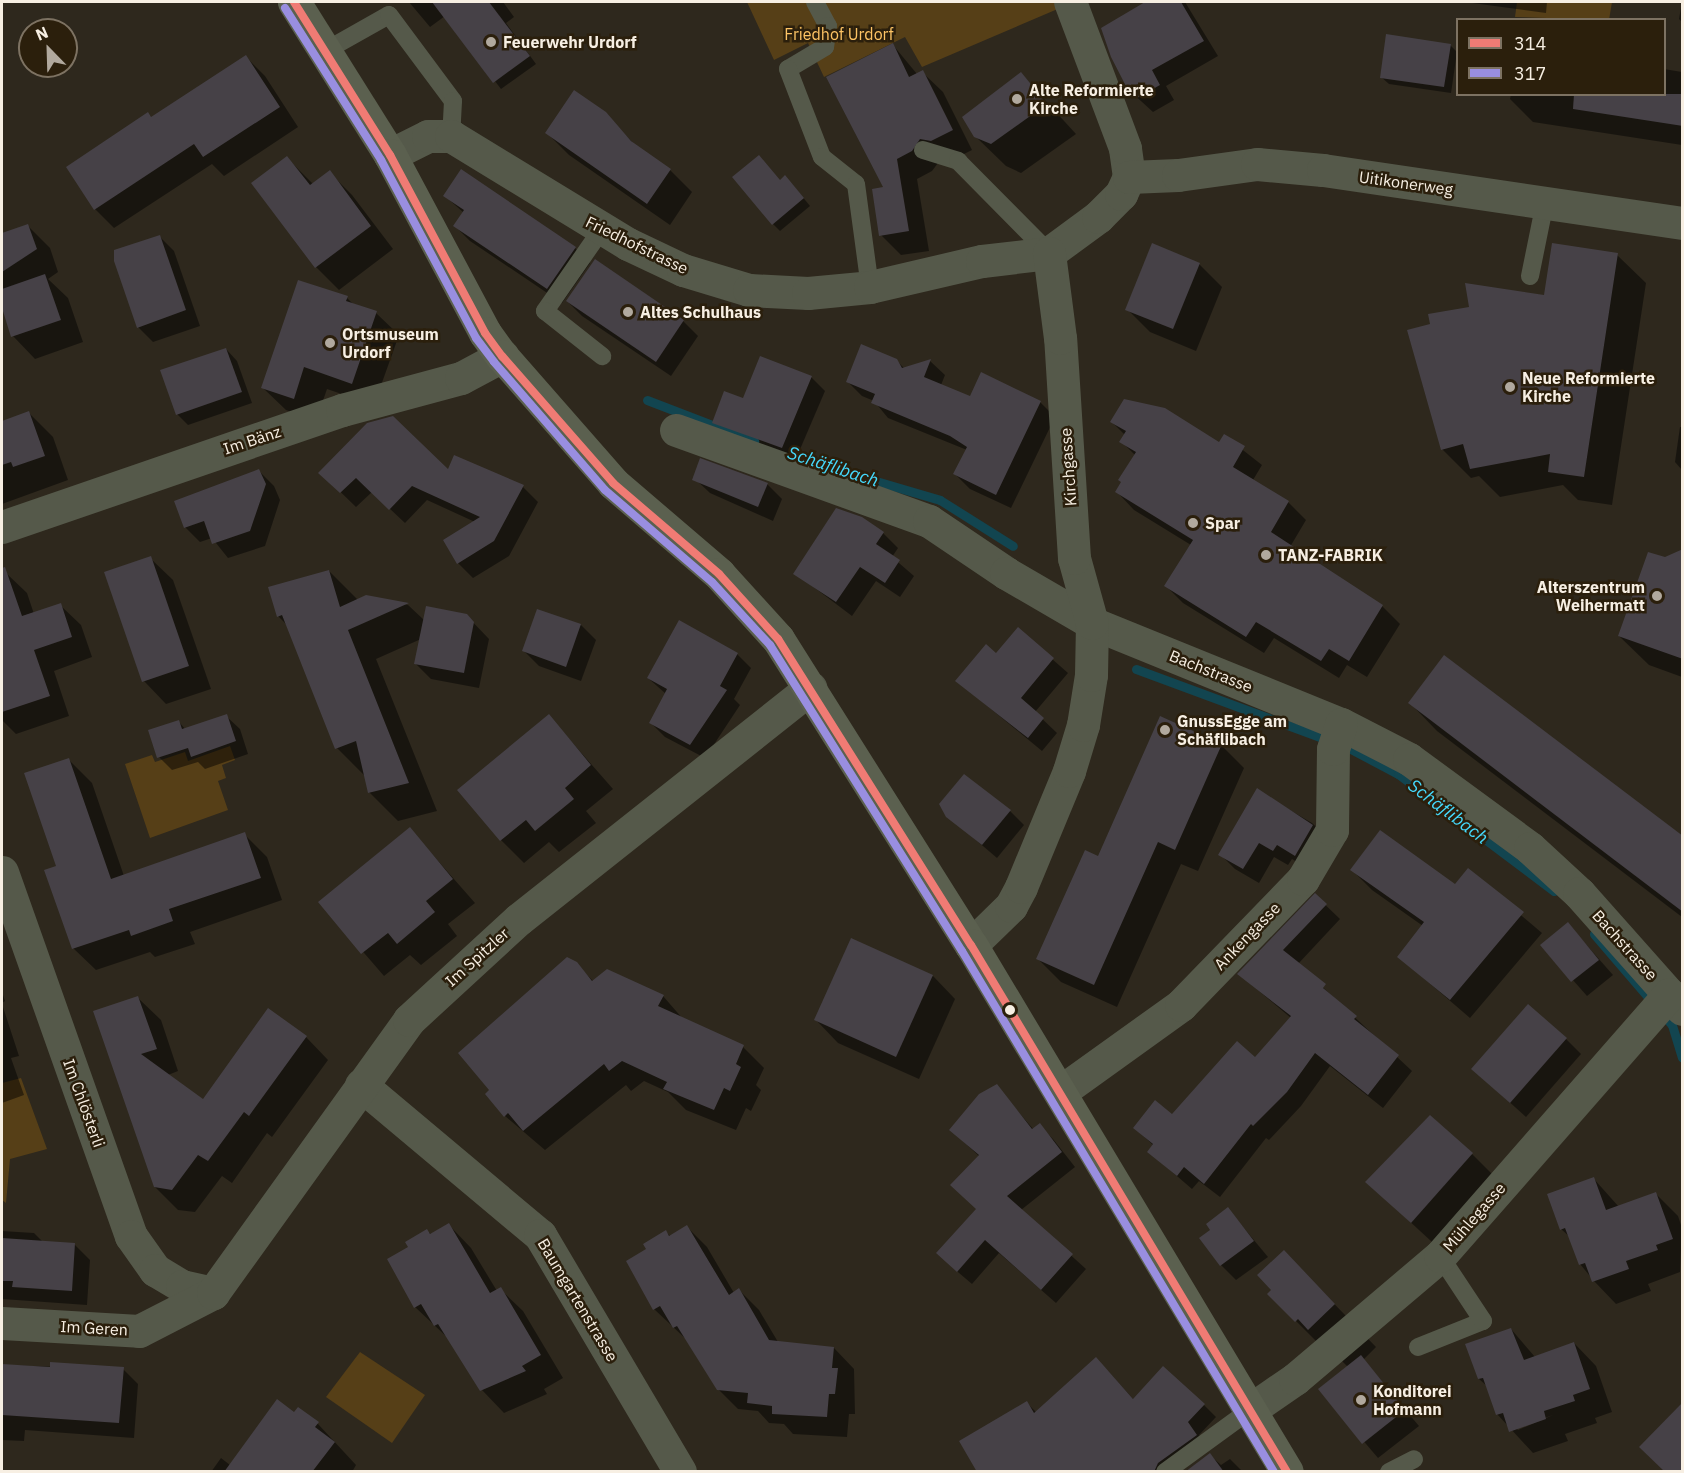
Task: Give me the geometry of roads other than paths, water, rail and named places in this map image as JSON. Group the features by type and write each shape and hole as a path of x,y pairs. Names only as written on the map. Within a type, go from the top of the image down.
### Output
{"main road":[{"path":"294,2 390,155 485,333 502,356 612,483 719,574 753,610 810,688 971,945 1287,1472"}],"street":[{"path":"1049,253 1098,217 1121,194 1129,177 1125,148 1070,2"},
{"path":"390,155 428,136 451,136"},
{"name":"Friedhofstrasse","path":"451,136 602,229 683,270 749,290 808,293 870,287 982,261 1049,253"},
{"name":"Uitikonerweg","path":"1129,177 1178,175 1257,164 1545,202 1683,223"},
{"name":"Kirchgasse","path":"971,945 1011,906 1069,771 1083,725 1092,675 1092,623 1074,558 1060,338 1049,253"},
{"name":"Im Bänz","path":"2,527 342,410 461,378 502,356"},
{"name":"Bachstrasse","path":"676,430 929,520 1006,573 1092,623 1337,735 1409,759 1530,848 1579,893 1665,1005"},
{"name":"Im Spitzler","path":"213,1293 409,1020 519,919 810,688"},
{"name":"Ankengasse","path":"1060,1092 1181,1005 1303,879 1332,830 1337,735"},
{"name":"Im Chlösterli","path":"2,872 131,1236 155,1269 182,1286 213,1293"},
{"name":"Mühlegasse","path":"1250,1410 1295,1379 1440,1256 1665,1005"},
{"name":"Baumgartenstrasse","path":"361,1085 540,1234 680,1472"},
{"name":"Im Geren","path":"2,1323 139,1331 213,1293"}],"lane":[{"path":"815,2 828,26 825,47 788,69 822,157 856,184 870,287"},
{"path":"325,51 389,15 453,101 451,136"},
{"path":"923,150 958,161 1049,253"},
{"path":"1530,276 1545,202"},
{"path":"602,229 545,311 602,356"},
{"path":"1418,1347 1483,1321 1440,1256"},
{"path":"1165,1472 1250,1410"},
{"path":"1389,1472 1414,1460"}],"waterway":[{"name":"Schäflibach","path":"647,400 754,441"},
{"name":"Schäflibach","path":"818,464 940,500 1013,546"},
{"name":"Schäflibach","path":"1136,669 1349,748 1398,774 1554,891"},
{"name":"Schäflibach","path":"1594,934 1672,1025 1682,1057"}],"place":[{"name":"Feuerwehr Urdorf","path":"491,42"},
{"name":"Alte Reformierte Kirche","path":"1017,99"},
{"name":"Altes Schulhaus","path":"628,312"},
{"name":"Ortsmuseum Urdorf","path":"330,343"},
{"name":"Neue Reformierte Kirche","path":"1510,387"},
{"name":"Spar","path":"1193,523"},
{"name":"TANZ-FABRIK","path":"1266,555"},
{"name":"Alterszentrum Weihermatt","path":"1657,596"},
{"name":"GnussEgge am Schäflibach","path":"1165,730"},
{"name":"Konditorei Hofmann","path":"1361,1400"}],"park label":[{"name":"Friedhof Urdorf","path":"839,34"}]}
